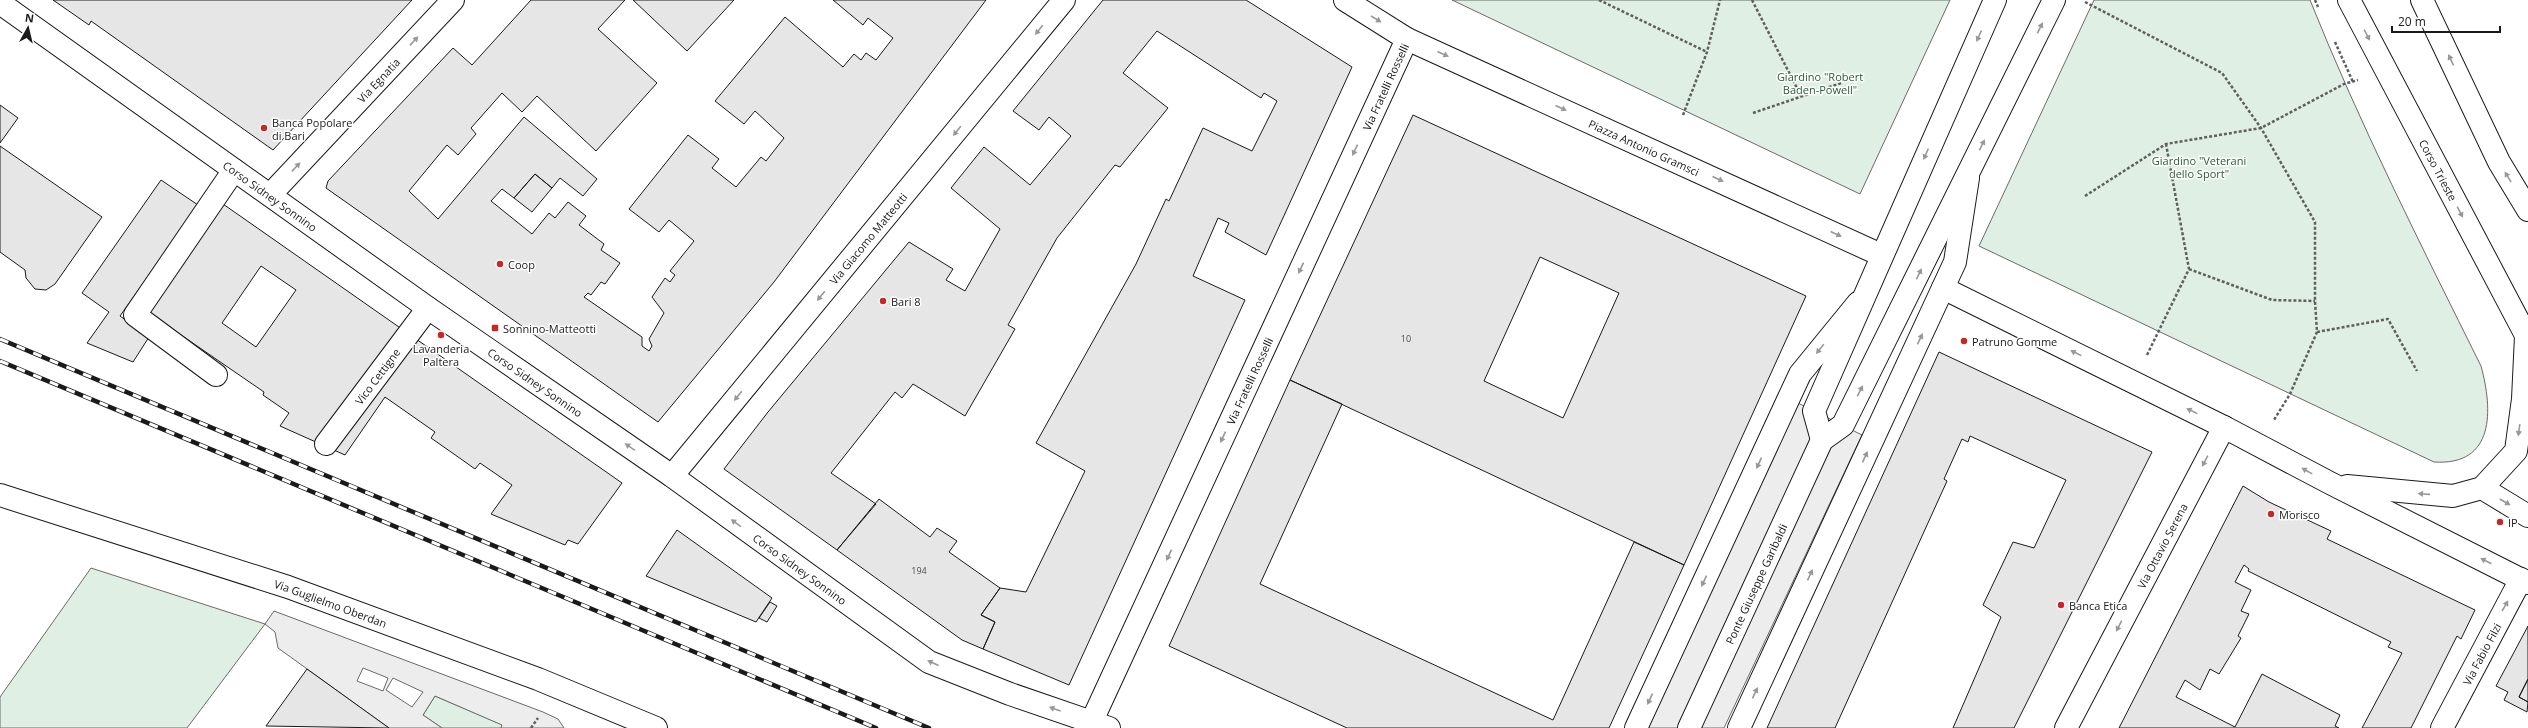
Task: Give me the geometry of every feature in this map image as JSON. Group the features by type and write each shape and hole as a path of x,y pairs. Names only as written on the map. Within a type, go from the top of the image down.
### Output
{"street":[{"name":"Via Egnatia","path":"270,195 453,0"},
{"name":"Via Giacomo Matteotti","path":"672,476 1064,0"},
{"name":"Piazza Antonio Gramsci","path":"1345,0 1407,39 1881,255"},
{"path":"1995,0 1881,255 1814,411 1822,440 1842,425 2054,0"},
{"name":"Corso Trieste","path":"2349,0 2527,337"},
{"path":"2422,0 2500,162 2528,210"},
{"name":"Corso Sidney Sonnino","path":"0,3 428,308 672,476 929,662 1100,725"},
{"name":"Via Fratelli Rosselli","path":"1100,725 1407,39"},
{"path":"216,375 135,315 234,170"},
{"path":"1739,728 1955,262 1968,174"},
{"path":"1943,288 2260,445 2330,483 2524,581"},
{"path":"1636,728 1800,374 1863,297"},
{"name":"Vico Cettigne","path":"326,444 428,308"},
{"path":"2330,483 2452,496 2482,488 2516,451 2524,399 2527,337"},
{"name":"Via Ottavio Serena","path":"2066,728 2224,427"},
{"name":"Ponte Giuseppe Garibaldi","path":"1689,728 1822,440"},
{"path":"2482,488 2528,516"},
{"name":"Via Guglielmo Oberdan","path":"0,495 288,587 538,679 656,728"},
{"name":"Via Fabio Filzi","path":"2442,728 2524,581"}],"path":[{"path":"1599,0 1707,52"},
{"path":"1683,116 1707,52 1720,0"},
{"path":"1752,0 1801,96"},
{"path":"2081,0 2222,73 2262,128 2315,222 2314,301 2317,332 2290,394 2260,445"},
{"path":"2085,196 2166,144 2262,128 2344,84 2386,70"},
{"path":"1754,113 1841,83"},
{"path":"2133,382 2189,269 2166,144"},
{"path":"2189,269 2272,300 2314,301"},
{"path":"2317,332 2388,319 2417,371"},
{"path":"531,728 538,718"}],"green space":[{"name":"Giardino \"Robert Baden-Powell\"","path":"1452,0 1950,0 1860,194"},
{"name":"Giardino \"Veterani dello Sport\"","path":"2094,0 2310,0 2370,139 2481,366 2487,400 2485,432 2479,445 2469,455 2454,461 2434,462 1979,246"},
{"path":"91,568 265,624 187,728 0,728 0,697"},
{"path":"435,696 503,725 501,728 442,728 423,715"}],"shaded area":[{"path":"1798,403 1862,435 1724,728 1648,728"},
{"path":"274,611 543,712 558,719 564,728 501,728 502,725 435,696 423,715 442,728 389,728 278,648 275,632 265,624","holes":["363,668 388,678 383,691 357,681","393,678 423,692 412,707 386,690"]}],"building":[{"path":"53,0 412,0 273,150 91,21 89,25"},
{"path":"531,0 625,0 598,29 657,83 596,151 537,96 522,112 502,93 471,128 476,134 458,155 447,145 409,191 438,219 524,117 597,179 583,196 560,178 552,188 535,174 514,198 502,189 491,201 532,234 549,213 555,218 568,202 586,216 579,225 604,244 601,250 620,263 605,284 601,282 591,295 588,293 584,297 642,337 642,346 649,351 652,346 649,339 664,313 652,297 665,278 670,282 675,275 670,271 694,241 669,220 659,232 629,209 688,135 719,159 712,168 736,187 761,157 766,161 784,138 755,111 744,124 715,101 785,17 843,67 854,54 861,60 866,53 876,60 893,38 868,18 863,25 833,0 986,0 774,282 658,422 326,188 328,181 453,48 472,65"},
{"path":"633,0 734,0 687,51"},
{"path":"1103,0 1246,0 1352,67 1266,255 1225,232 1229,223 1218,218 1193,276 1245,300 1069,685 983,649 995,622 981,615 1000,588 1026,592 1085,471 1036,443 1136,264 1166,199 1169,201 1203,128 1252,151 1277,101 1264,93 1261,98 1157,31 1123,73 1168,108 1120,167 1115,165 1057,238 1008,325 1015,329 965,416 913,384 902,398 895,392 831,473 876,504 837,550 724,469 768,412 909,242 953,269 946,280 965,291 1000,229 951,188 984,147 1030,185 1071,136 1049,117 1039,130 1013,111"},
{"path":"0,105 18,118 0,143"},
{"path":"1413,115 1806,296 1684,565 1290,380","holes":["1540,257 1619,293 1563,418 1484,381"]},
{"path":"0,146 102,217 55,284 46,290 35,289 26,278 25,270 0,252"},
{"path":"535,174 552,188 532,212 514,198"},
{"path":"161,180 198,205 120,316 149,337 133,362 87,343 109,312 82,293"},
{"path":"223,204 622,483 578,544 568,540 565,545 491,514 512,485 480,463 475,469 431,438 435,432 385,397 345,455 280,426 289,413 263,395 264,392 149,313","holes":["261,266 296,290 256,347 222,323"]},
{"path":"1939,352 2152,452 2014,728 1953,728 2001,617 1983,605 2013,542 2034,548 2066,480 1970,436 1968,442 1962,439 1944,479 1947,481 1835,728 1767,728"},
{"path":"1290,380 1342,404 1260,584 1553,720 1634,542 1684,565 1609,728 1347,728 1169,646"},
{"path":"2243,486 2269,502 2331,531 2327,539 2475,610 2461,639 2457,636 2411,728 2362,728 2402,653 2388,647 2391,642 2248,571 2249,569 2244,565 2235,582 2251,590 2241,611 2249,614 2238,636 2241,638 2219,674 2210,669 2200,690 2185,680 2176,697 2235,727 2262,674 2340,715 2335,726 2339,728 2119,728"},
{"path":"879,499 930,537 937,528 957,541 949,552 1000,588 981,615 995,622 983,649 962,640 837,550"},
{"path":"677,530 772,598 756,622 646,576"},
{"path":"770,602 777,606 767,622 759,618"},
{"path":"2528,626 2528,679 2519,697 2528,702 2527,712 2504,700 2508,692 2496,686"},
{"path":"307,669 389,728 266,726"},
{"path":"2528,679 2528,702 2519,697"}],"railway":[{"path":"0,339 929,728"},
{"path":"0,361 876,728"}],"place":[{"name":"Banca Popolare di Bari","path":"264,128"},
{"name":"Coop","path":"500,264"},
{"name":"Bari 8","path":"883,301"},
{"name":"Sonnino-Matteotti","path":"495,328"},
{"name":"Lavanderia Paltera","path":"441,335"},
{"name":"Patruno Gomme","path":"1964,341"},
{"name":"Morisco","path":"2271,514"},
{"name":"IP","path":"2500,522"},
{"name":"Banca Etica","path":"2061,605"}]}
